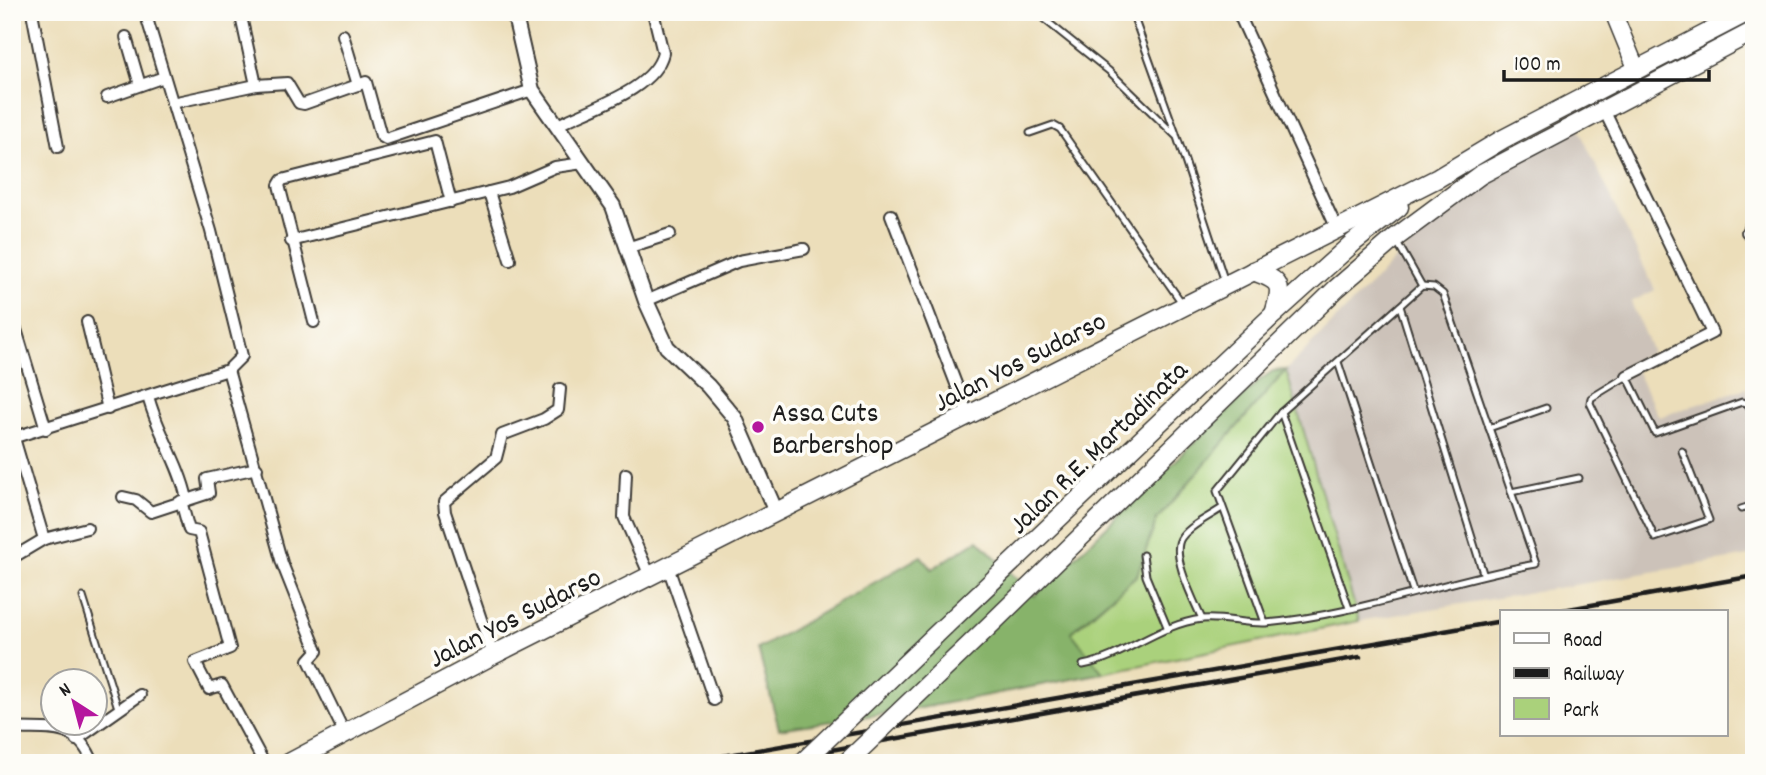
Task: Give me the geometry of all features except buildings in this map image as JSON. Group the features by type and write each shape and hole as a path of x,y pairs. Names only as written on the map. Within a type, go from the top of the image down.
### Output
{"highway":[{"path":"1438,178 1503,139 1748,12"},
{"name":"Jalan R.E. Martadinata","path":"846,763 1338,288 1395,238 1480,175 1754,31"},
{"name":"Jalan Yos Sudarso","path":"289,763 493,655 1438,178"},
{"name":"Jalan R.E. Martadinata","path":"802,763 1273,315 1354,242 1438,178"},
{"path":"1253,271 1272,278 1279,285 1280,294 1273,315"}],"main road":[{"path":"1613,12 1636,68"}],"street":[{"path":"32,12 58,147"},
{"path":"44,539 13,438 228,370 239,362 242,351 211,231 145,12"},
{"path":"240,12 256,85"},
{"path":"514,12 532,90 612,206 646,300 667,347 708,386 735,418 776,512"},
{"path":"556,126 636,88 649,77 663,53 653,12"},
{"path":"1238,12 1337,229"},
{"path":"343,35 358,85"},
{"path":"126,37 139,85"},
{"path":"107,97 164,77"},
{"path":"172,103 256,85 289,83 299,103 304,104 366,82 381,136 386,139 532,90"},
{"path":"1603,108 1712,333 1627,376"},
{"path":"314,322 279,185 284,178 435,141 451,202"},
{"path":"292,241 509,187 555,167 583,163"},
{"path":"489,192 510,260"},
{"path":"891,215 968,415"},
{"path":"1746,232 1754,219"},
{"path":"629,247 670,234"},
{"path":"646,300 739,261 804,249"},
{"path":"12,316 46,429"},
{"path":"87,322 108,409"},
{"path":"228,370 282,563 317,650 309,660 345,734"},
{"path":"493,655 444,502 496,458 502,435 544,419 558,410 560,389"},
{"path":"148,396 155,423 176,460 189,530 199,532 230,648 195,662 209,689 222,685 264,763"},
{"path":"123,498 136,500 151,512 209,493 208,479 257,468"},
{"path":"626,474 624,517 649,576"},
{"path":"12,558 44,539 87,528"},
{"path":"668,567 714,700"},
{"path":"76,740 140,695"},
{"path":"12,727 54,727 76,740 93,763"}],"lane":[{"path":"1132,12 1226,285"},
{"path":"1044,19 1109,71 1177,137"},
{"path":"1030,133 1053,125 1060,129 1184,306"},
{"path":"1395,238 1422,286"},
{"path":"1083,664 1108,658 1168,629 1202,619 1265,623 1349,608 1483,573 1536,564 1443,294 1434,287 1422,286 1281,412 1217,491 1265,623"},
{"path":"1400,306 1483,573"},
{"path":"1338,362 1413,591"},
{"path":"1682,451 1709,520 1654,538 1590,403 1591,398 1627,376 1655,433 1742,402 1748,404 1754,415"},
{"path":"1489,428 1546,408"},
{"path":"1281,412 1349,608"},
{"path":"1511,492 1579,478"},
{"path":"1741,509 1754,505"},
{"path":"1202,619 1177,557 1177,545 1185,534 1222,508"},
{"path":"1143,555 1146,576 1168,629"},
{"path":"83,597 119,711"}],"shaded area":[{"path":"1577,125 1655,290 1631,302 1652,352 1632,362 1659,417 1746,388 1754,406 1754,509 1750,511 1754,524 1754,555 1359,621 1286,370 1416,238 1478,184"}],"green space":[{"path":"1286,370 1359,621 1103,673 1071,633 1137,575 1157,519"},
{"path":"1286,370 1157,519 1137,575 1071,632 1103,673 916,709 779,729 758,649 921,556 932,569 978,540 1034,596 1260,380 1273,371"}],"railway":[{"path":"1563,610 1754,576"},
{"path":"683,763 1500,621"},
{"path":"757,763 1360,657"}],"place":[{"name":"Assa Cuts Barbershop","path":"758,427"}]}
